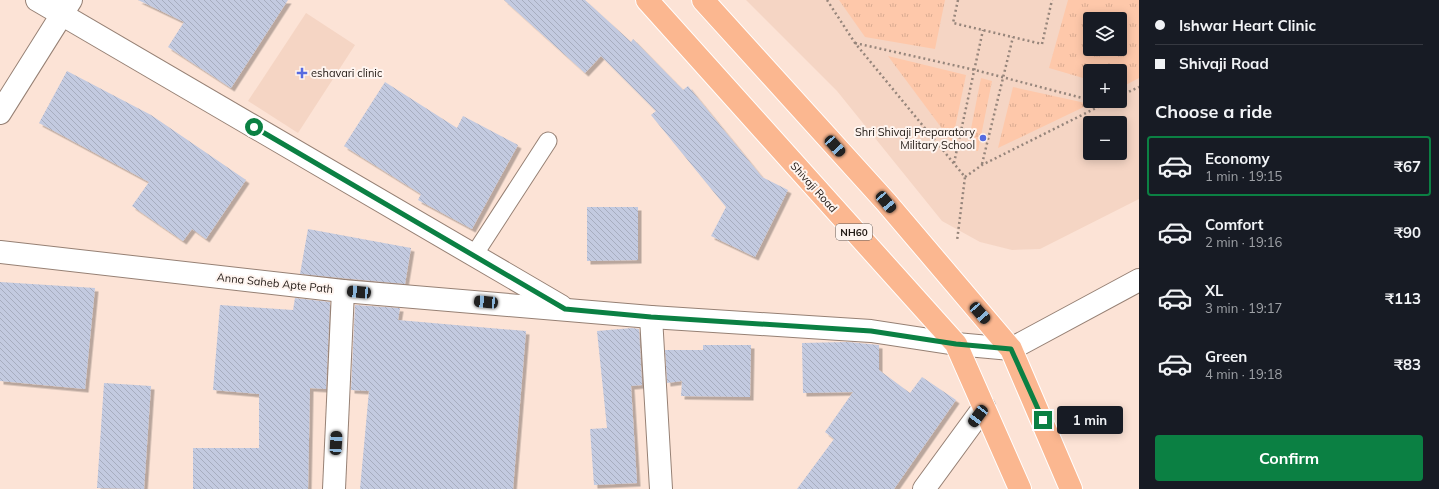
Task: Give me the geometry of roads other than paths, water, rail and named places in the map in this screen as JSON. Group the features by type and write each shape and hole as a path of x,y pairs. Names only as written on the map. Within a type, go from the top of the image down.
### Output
{"highway":[{"name":"Shivaji Road","path":"647,0 956,344 1020,489"},
{"path":"703,0 886,202 1011,349 1071,489"}],"street":[{"path":"37,0 66,7 565,309"},
{"path":"0,113 66,7"},
{"name":"Anna Saheb Apte Path","path":"0,252 343,291 651,317 871,331 956,344 1011,349"},
{"path":"1011,349 1139,280"},
{"path":"334,489 343,291"},
{"path":"651,317 661,489"},
{"path":"924,489 984,407"}],"lane":[{"path":"474,255 548,141"}],"place":[{"name":"eshavari clinic","path":"302,73"},
{"name":"Shri Shivaji Preparatory Military School","path":"983,138"}]}
